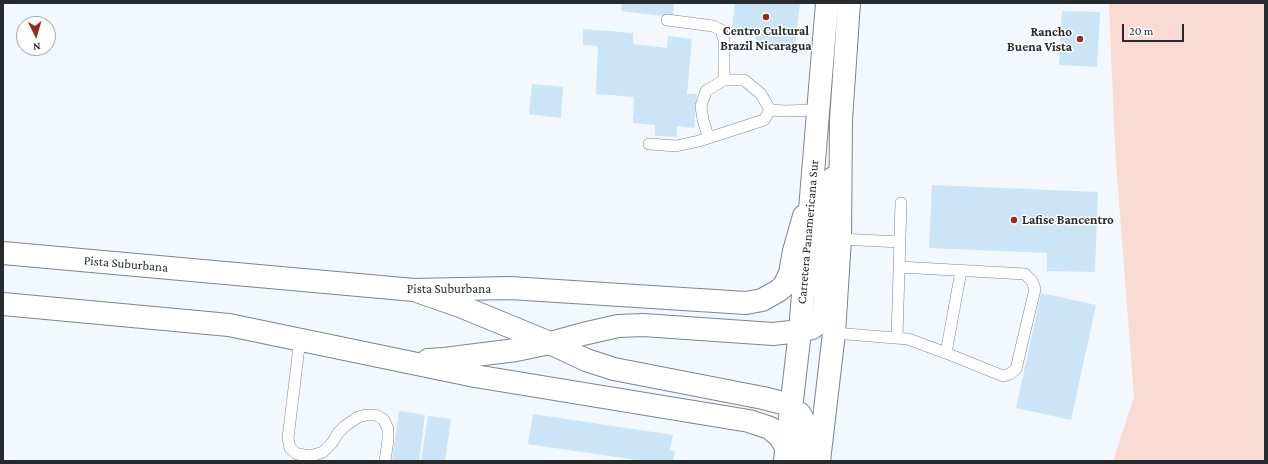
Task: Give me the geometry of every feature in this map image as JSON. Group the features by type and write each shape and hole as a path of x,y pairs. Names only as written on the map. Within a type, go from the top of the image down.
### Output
{"main road":[{"name":"Carretera Panamericana Sur","path":"785,454 800,331 827,3"},
{"name":"Carretera Panamericana Sur","path":"819,461 834,333 840,239 841,120 850,3"},
{"path":"405,361 444,359 516,350 618,326 632,325 762,334 784,334 816,326 820,322 824,309 829,207 841,120"},
{"name":"Pista Suburbana","path":"3,254 414,290 510,288 746,303 770,297 784,286 790,273 794,251 812,183"},
{"path":"414,290 460,306 550,343 586,360 614,370 783,403 800,414 804,422 806,434 802,461"},
{"path":"3,304 229,325 475,376 749,421 770,428 780,437 785,454"}],"lane":[{"path":"667,20 713,26 721,30 724,40 724,80"},
{"path":"711,137 703,120 701,106 706,91 724,80 744,80 761,94 770,110"},
{"path":"770,110 817,110"},
{"path":"649,144 676,146 711,137 764,120 770,110"},
{"path":"897,338 901,203"},
{"path":"840,239 900,242"},
{"path":"834,333 908,339 946,352 1004,376 1010,374 1016,369 1035,289 1032,281 1025,274 899,267"},
{"path":"946,352 961,270"},
{"path":"300,339 288,438 290,448 297,454 311,456 323,452 345,426 358,417 376,415 384,420 388,429 385,461"}],"shaded area":[{"path":"1109,3 1265,3 1265,461 1113,461 1134,397 1115,149"}],"building":[{"path":"622,3 674,3 673,17 621,11"},
{"name":"Centro Cultural Brazil Nicaragua","path":"735,3 800,3 794,53 755,47 756,32 732,30"},
{"name":"Rancho Buena Vista","path":"1062,11 1100,12 1097,67 1059,65"},
{"path":"583,29 633,33 633,44 667,48 668,36 692,39 687,94 697,94 694,128 677,126 677,137 655,136 655,125 633,123 634,97 596,94 598,46 583,45"},
{"path":"532,84 563,87 561,118 529,114"},
{"name":"Lafise Bancentro","path":"932,185 1098,192 1095,272 1047,271 1047,253 929,248"},
{"path":"1041,293 1096,305 1071,420 1016,408"},
{"path":"399,411 425,415 419,461 392,461"},
{"path":"533,414 673,435 670,450 675,451 673,461 643,461 528,444"},
{"path":"428,416 451,419 445,461 421,461"}],"place":[{"name":"Centro Cultural Brazil Nicaragua","path":"766,17"},
{"name":"Rancho Buena Vista","path":"1080,39"},
{"name":"Lafise Bancentro","path":"1014,220"}]}
